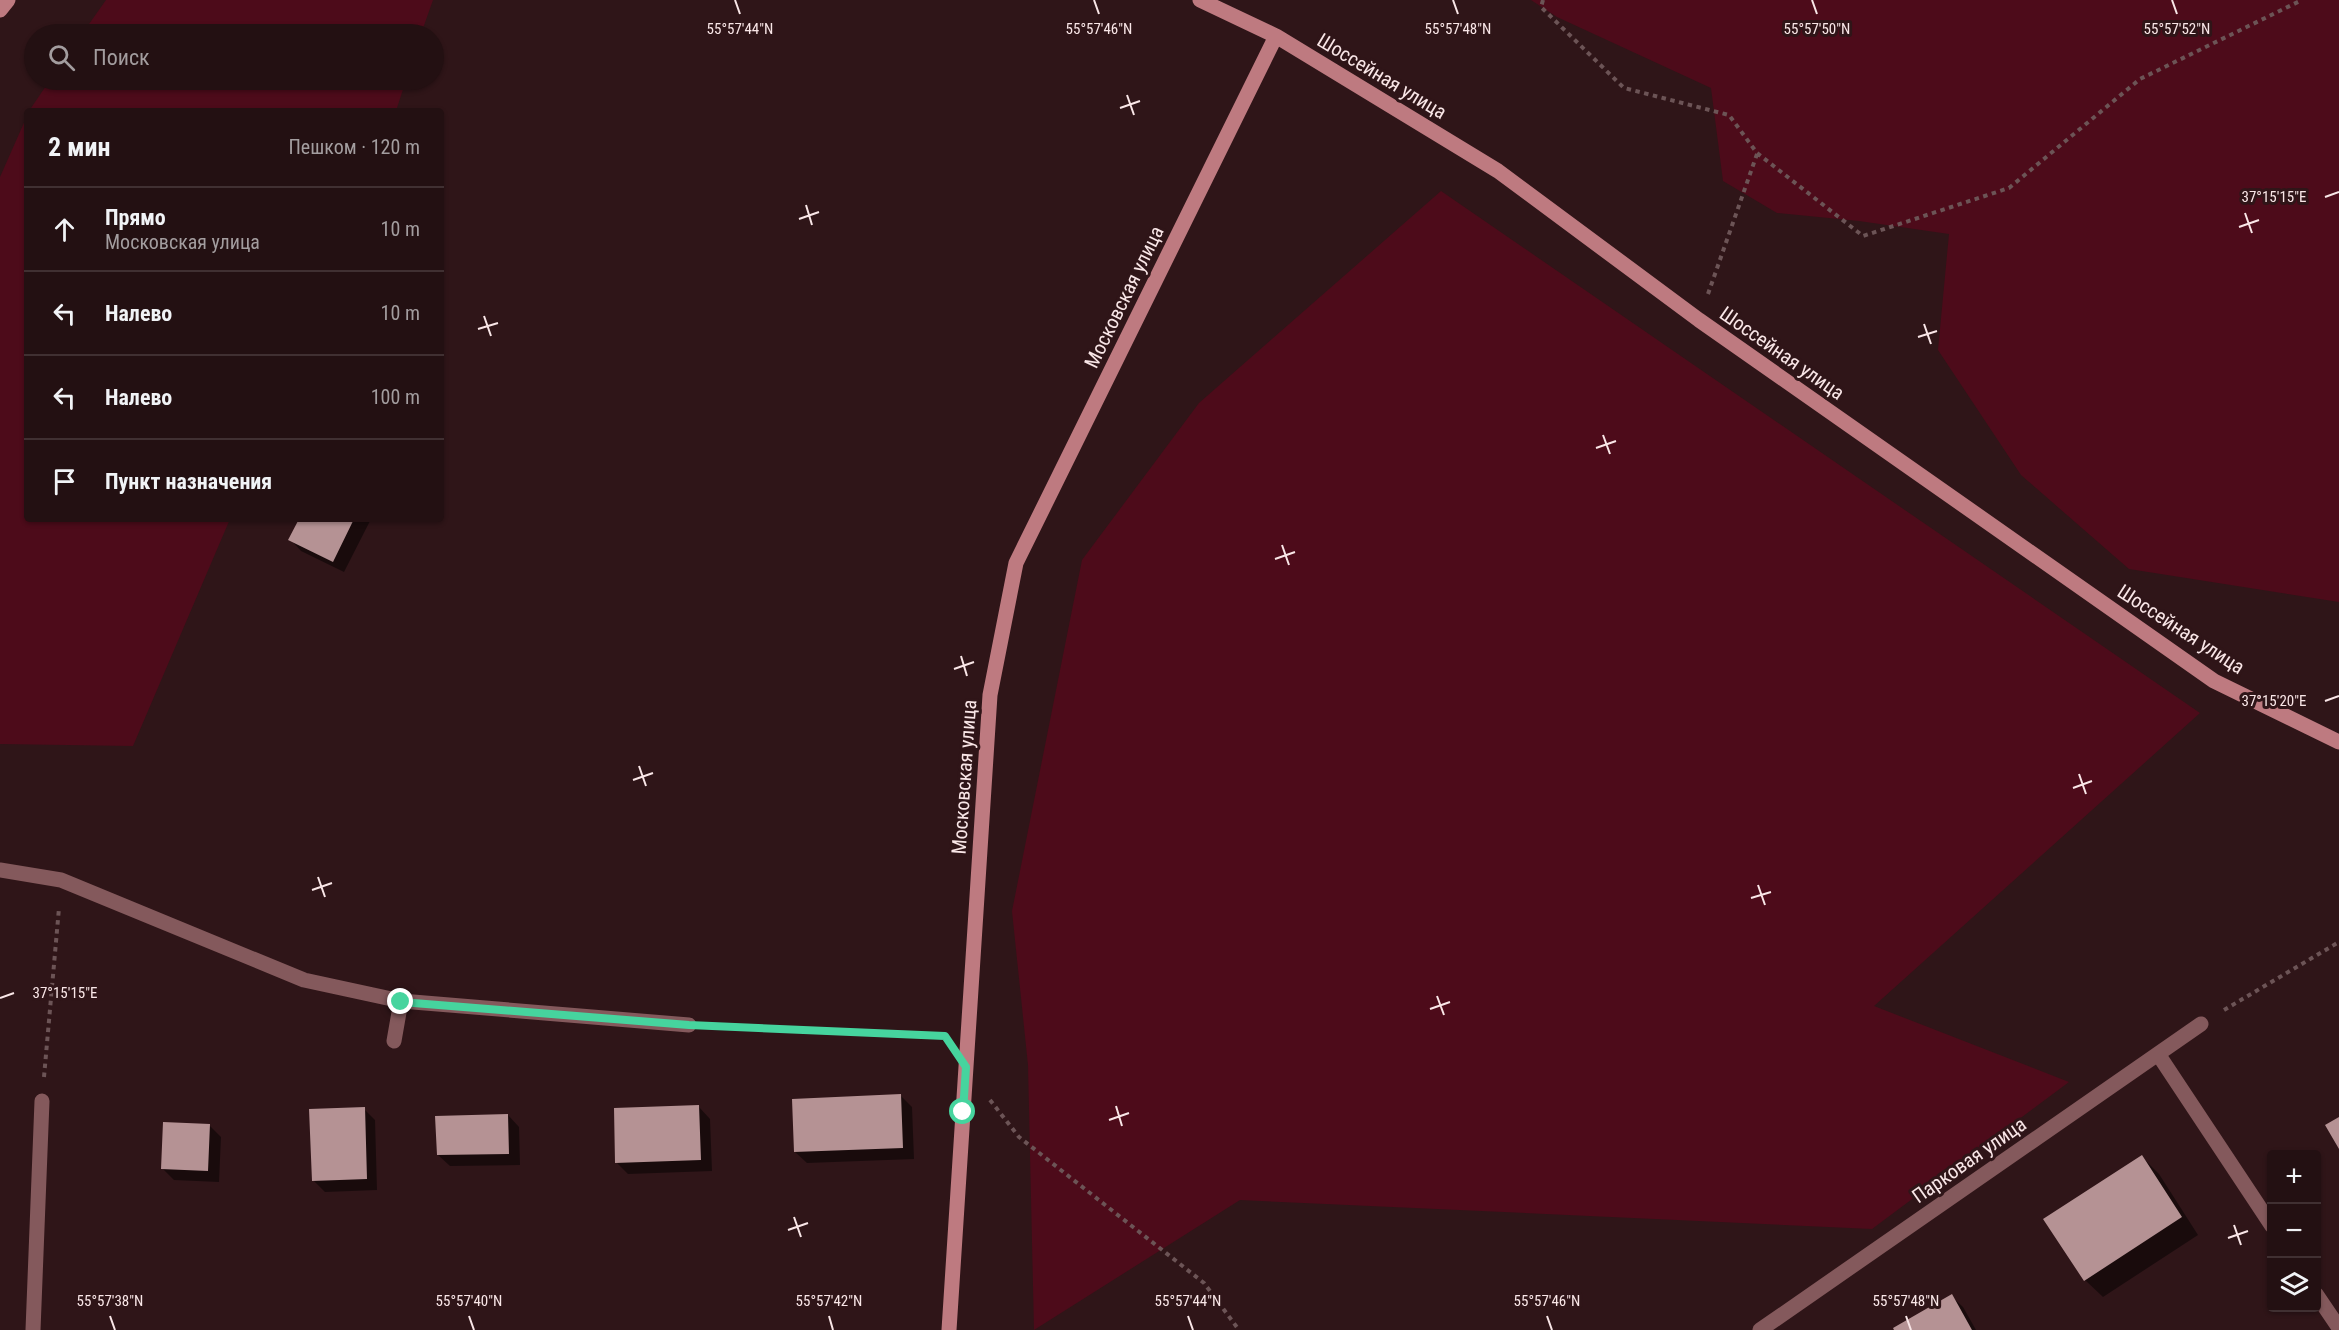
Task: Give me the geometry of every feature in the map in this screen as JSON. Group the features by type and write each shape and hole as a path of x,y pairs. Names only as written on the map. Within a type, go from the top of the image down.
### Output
{"street":[{"path":"0,10 8,0"},
{"name":"Шоссейная улица","path":"1200,0 1276,36 1498,171 1699,320 2214,681 2339,742"},
{"name":"Московская улица","path":"949,1330 990,695 1016,563 1276,36"},
{"path":"0,870 61,880 304,980 401,1002 689,1025"},
{"path":"394,1041 401,1002"},
{"name":"Парковая улица","path":"1760,1330 2201,1024"},
{"path":"2158,1054 2267,1220"},
{"path":"33,1330 42,1101"},
{"path":"2321,1301 2339,1328"}],"path":[{"path":"1543,0 1541,7 1624,88 1729,115 1757,153 1863,236 2008,188 2140,79 2302,0"},
{"path":"1699,320 1757,153"},
{"path":"42,1101 61,880"},
{"path":"2201,1024 2339,942"},
{"path":"689,1025 945,1036 1019,1137 1204,1282 1239,1330"}],"shaded area":[{"path":"106,0 433,0 425,24 89,24"},
{"path":"1531,0 2339,0 2339,602 2129,569 2021,475 1938,350 1949,234 1859,221 1777,213 1723,181 1711,88 1557,17"},
{"path":"43,90 403,90 397,108 31,108"},
{"path":"24,123 24,522 229,522 133,746 0,744 0,177"},
{"path":"1441,191 2200,713 1874,1006 2069,1082 1872,1229 1240,1200 1034,1330 1028,1065 1012,911 1082,560 1199,403"}],"building":[{"path":"297,522 353,522 333,562 288,540"},
{"path":"901,1094 903,1148 794,1152 792,1099"},
{"path":"699,1105 701,1160 615,1163 614,1108"},
{"path":"365,1107 367,1179 312,1181 309,1109"},
{"path":"508,1114 509,1154 437,1155 435,1116"},
{"path":"2339,1117 2339,1149 2325,1125"},
{"path":"163,1122 210,1124 208,1171 161,1169"},
{"path":"2142,1155 2182,1217 2084,1281 2043,1219"},
{"path":"1952,1294 1972,1330 1894,1330 1893,1328"}],"route":[{"path":"401,1002 689,1025 945,1036 966,1067 963,1112"}]}
